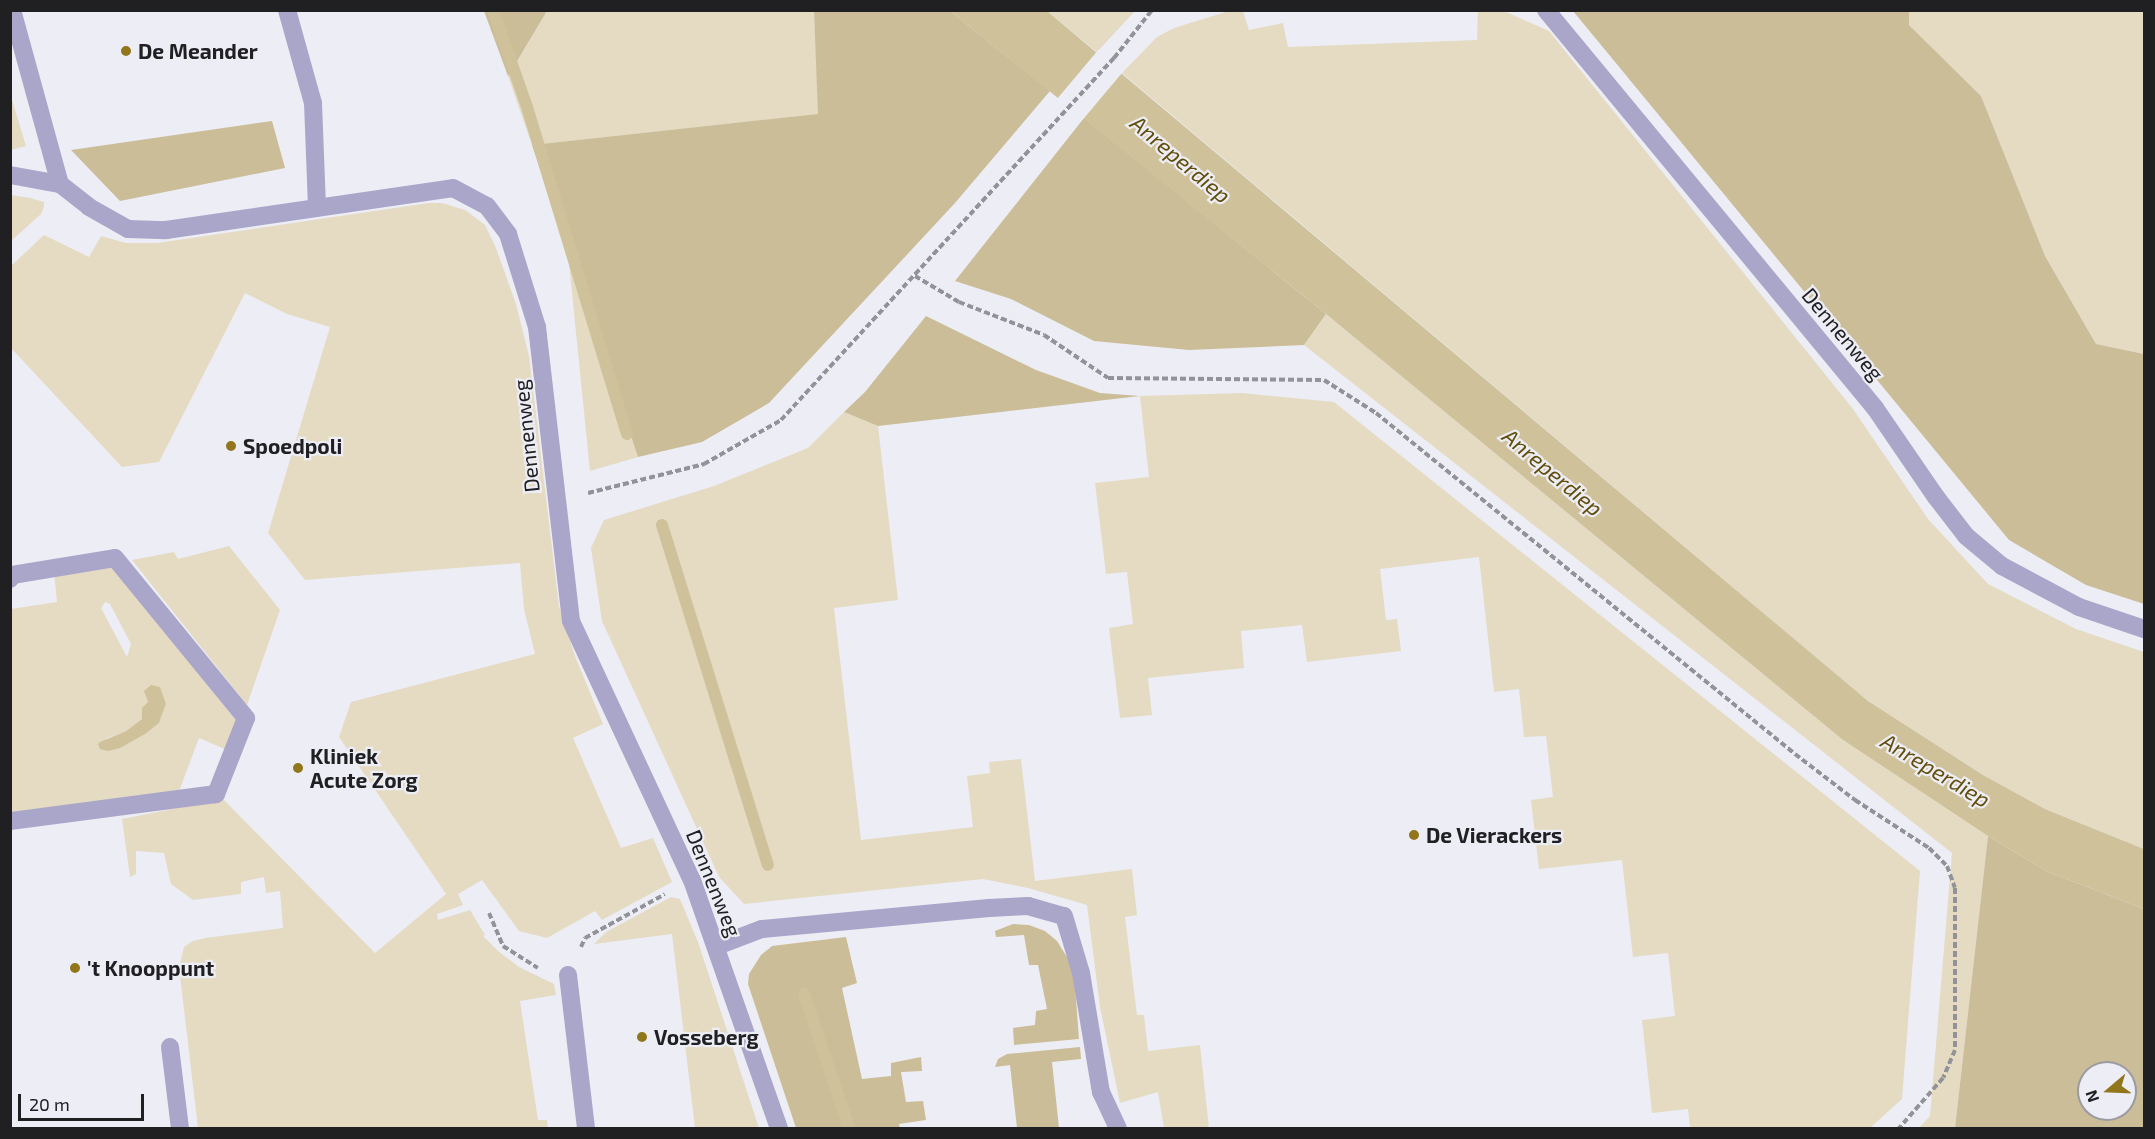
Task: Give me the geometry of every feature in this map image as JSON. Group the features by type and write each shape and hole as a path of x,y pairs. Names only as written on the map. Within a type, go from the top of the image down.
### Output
{"street":[{"path":"12,10 60,184"},
{"path":"287,10 313,103 317,207"},
{"name":"Dennenweg","path":"1546,10 1875,408 1936,497 1966,536 2002,566 2079,607 2145,629"},
{"name":"Dennenweg","path":"10,175 60,184 89,207 128,229 166,230 453,188 487,206 508,234 537,327 570,621 692,880 779,1128"},
{"path":"10,579 12,575 115,558 246,718 216,794 10,821"},
{"path":"717,946 762,929 989,908 1028,906 1064,916 1081,973 1101,1092 1118,1128"},
{"path":"568,975 586,1128"},
{"path":"170,1047 180,1128"}],"path":[{"path":"556,501 704,464 781,420 1114,58 1152,10"},
{"path":"915,276 959,302 1044,335 1108,378 1324,380 1376,413 1795,754 1855,800 1929,848 1947,866 1955,888 1955,1050 1943,1078 1899,1128"},
{"path":"489,913 503,946 533,966 568,975 585,938 692,880"}],"shaded area":[{"path":"484,11 547,11 508,76"},
{"path":"547,11 814,11 819,114 532,145 508,76"},
{"path":"814,11 950,11 1050,91 955,203 769,403 702,442 638,457 532,145 818,114"},
{"path":"1047,11 1135,11 1097,52"},
{"path":"1229,11 1243,11 1249,30 1283,23 1288,47 1477,40 1478,11 1506,12 1549,31 1853,409 1928,519 1988,584 2076,629 2144,652 2144,849 2045,809 1983,775 1868,701 1122,73 1157,37 1174,28"},
{"path":"1573,11 1909,11 1909,25 1981,96 2045,256 2096,344 2144,354 2144,604 2086,585 2009,540"},
{"path":"1909,11 2144,11 2144,354 2096,344 2045,256 1981,96 1909,25"},
{"path":"10,93 26,146 11,150 10,150"},
{"path":"1084,118 1326,314 1304,345 1189,350 1094,341 1011,299 955,281"},
{"path":"272,121 285,168 120,201 71,150"},
{"path":"11,195 44,202 44,207 41,214 11,241"},
{"path":"429,203 442,203 465,210 485,225 496,248 516,304 529,356 559,606 575,656 603,724 573,738 621,848 653,838 672,882 602,920 595,911 547,938 519,931 482,880 458,894 463,905 437,914 438,920 470,910 485,935 483,936 498,951 519,967 554,984 556,995 520,1001 538,1120 547,1120 548,1128 198,1128 179,967 184,947 193,941 205,938 283,928 280,891 266,893 264,877 241,882 241,894 193,900 171,884 164,853 136,851 136,874 130,877 122,819 223,799 375,953 446,894 339,737 351,702 535,654 524,609 520,563 305,580 268,533 330,327 287,314 245,293 159,462 122,467 11,348 11,266 44,235 89,257 101,236 126,243 157,243"},
{"path":"568,253 638,457 590,471"},
{"path":"1326,314 1843,740 1988,836 1955,1128 1919,1128 1930,1116 1952,853 1304,345"},
{"path":"926,316 1036,370 1100,393 1140,396 878,426 844,412 865,392"},
{"path":"1242,393 1334,402 1920,871 1902,1099 1870,1128 1690,1128 1688,1109 1652,1113 1642,1020 1675,1016 1668,953 1633,957 1622,860 1539,869 1531,800 1553,797 1546,736 1524,737 1519,689 1494,692 1479,557 1380,569 1386,620 1397,619 1401,651 1307,662 1302,625 1241,631 1244,668 1148,678 1152,715 1120,718 1109,628 1133,624 1127,572 1106,574 1095,483 1149,477 1140,396"},
{"path":"844,412 878,426 898,600 834,608 861,840 973,827 967,776 990,773 989,762 1021,759 1035,881 1132,869 1137,915 1125,917 1137,1015 1144,1015 1148,1051 1200,1045 1209,1128 1164,1128 1158,1092 1120,1103 1100,1007 1087,905 1028,888 983,879 744,904 719,877 602,621 591,548 604,520 714,486 808,448"},
{"path":"229,546 280,610 247,705 132,560 174,552 178,559"},
{"path":"111,564 238,723 227,750 199,738 178,794 11,815 11,609 57,602 54,572","holes":["105,602 110,604 131,644 127,657 101,608","145,694 166,704 159,723 127,744 105,739 126,731 142,719 148,702"]},
{"path":"1988,836 2046,871 2144,909 2144,1128 1955,1128"},
{"path":"671,897 680,899 698,942 759,1128 695,1128 672,934 594,944 606,932"},
{"path":"1013,924 1029,925 1045,931 1057,941 1070,962 1075,986 1079,1039 1014,1045 1013,1028 1035,1025 1036,1011 1047,1009 1038,965 1029,965 1024,935 996,937 995,931"},
{"path":"846,937 857,983 842,988 862,1079 891,1076 891,1063 921,1057 922,1071 901,1072 906,1102 923,1101 926,1120 899,1124 900,1128 796,1128 748,984 749,974 761,955 772,946"},
{"path":"1080,1047 1081,1059 1052,1062 1059,1128 1017,1128 1010,1065 995,1067 998,1059 1007,1054"}],"water":[{"name":"Anreperdiep","path":"950,11 1047,11 1868,701 1983,775 2045,809 2144,849 2144,909 2046,871 1988,836 1843,740 1326,314"},
{"path":"151,685 160,687 166,704 159,723 120,748 108,751 100,749 98,744 100,742 126,731 142,719 142,708 148,702 144,691"}],"pier":[{"path":"1099,49 1124,70 1082,121 1057,100"}],"waterway":[{"path":"493,10 527,107 627,434"},
{"path":"662,525 768,865"},
{"path":"804,994 849,1128"}],"place":[{"name":"De Meander","path":"126,51"},
{"name":"Spoedpoli","path":"231,446"},
{"name":"Kliniek Acute Zorg","path":"298,768"},
{"name":"De Vierackers","path":"1414,835"},
{"name":"'t Knooppunt","path":"75,968"},
{"name":"Vosseberg","path":"642,1037"}]}
